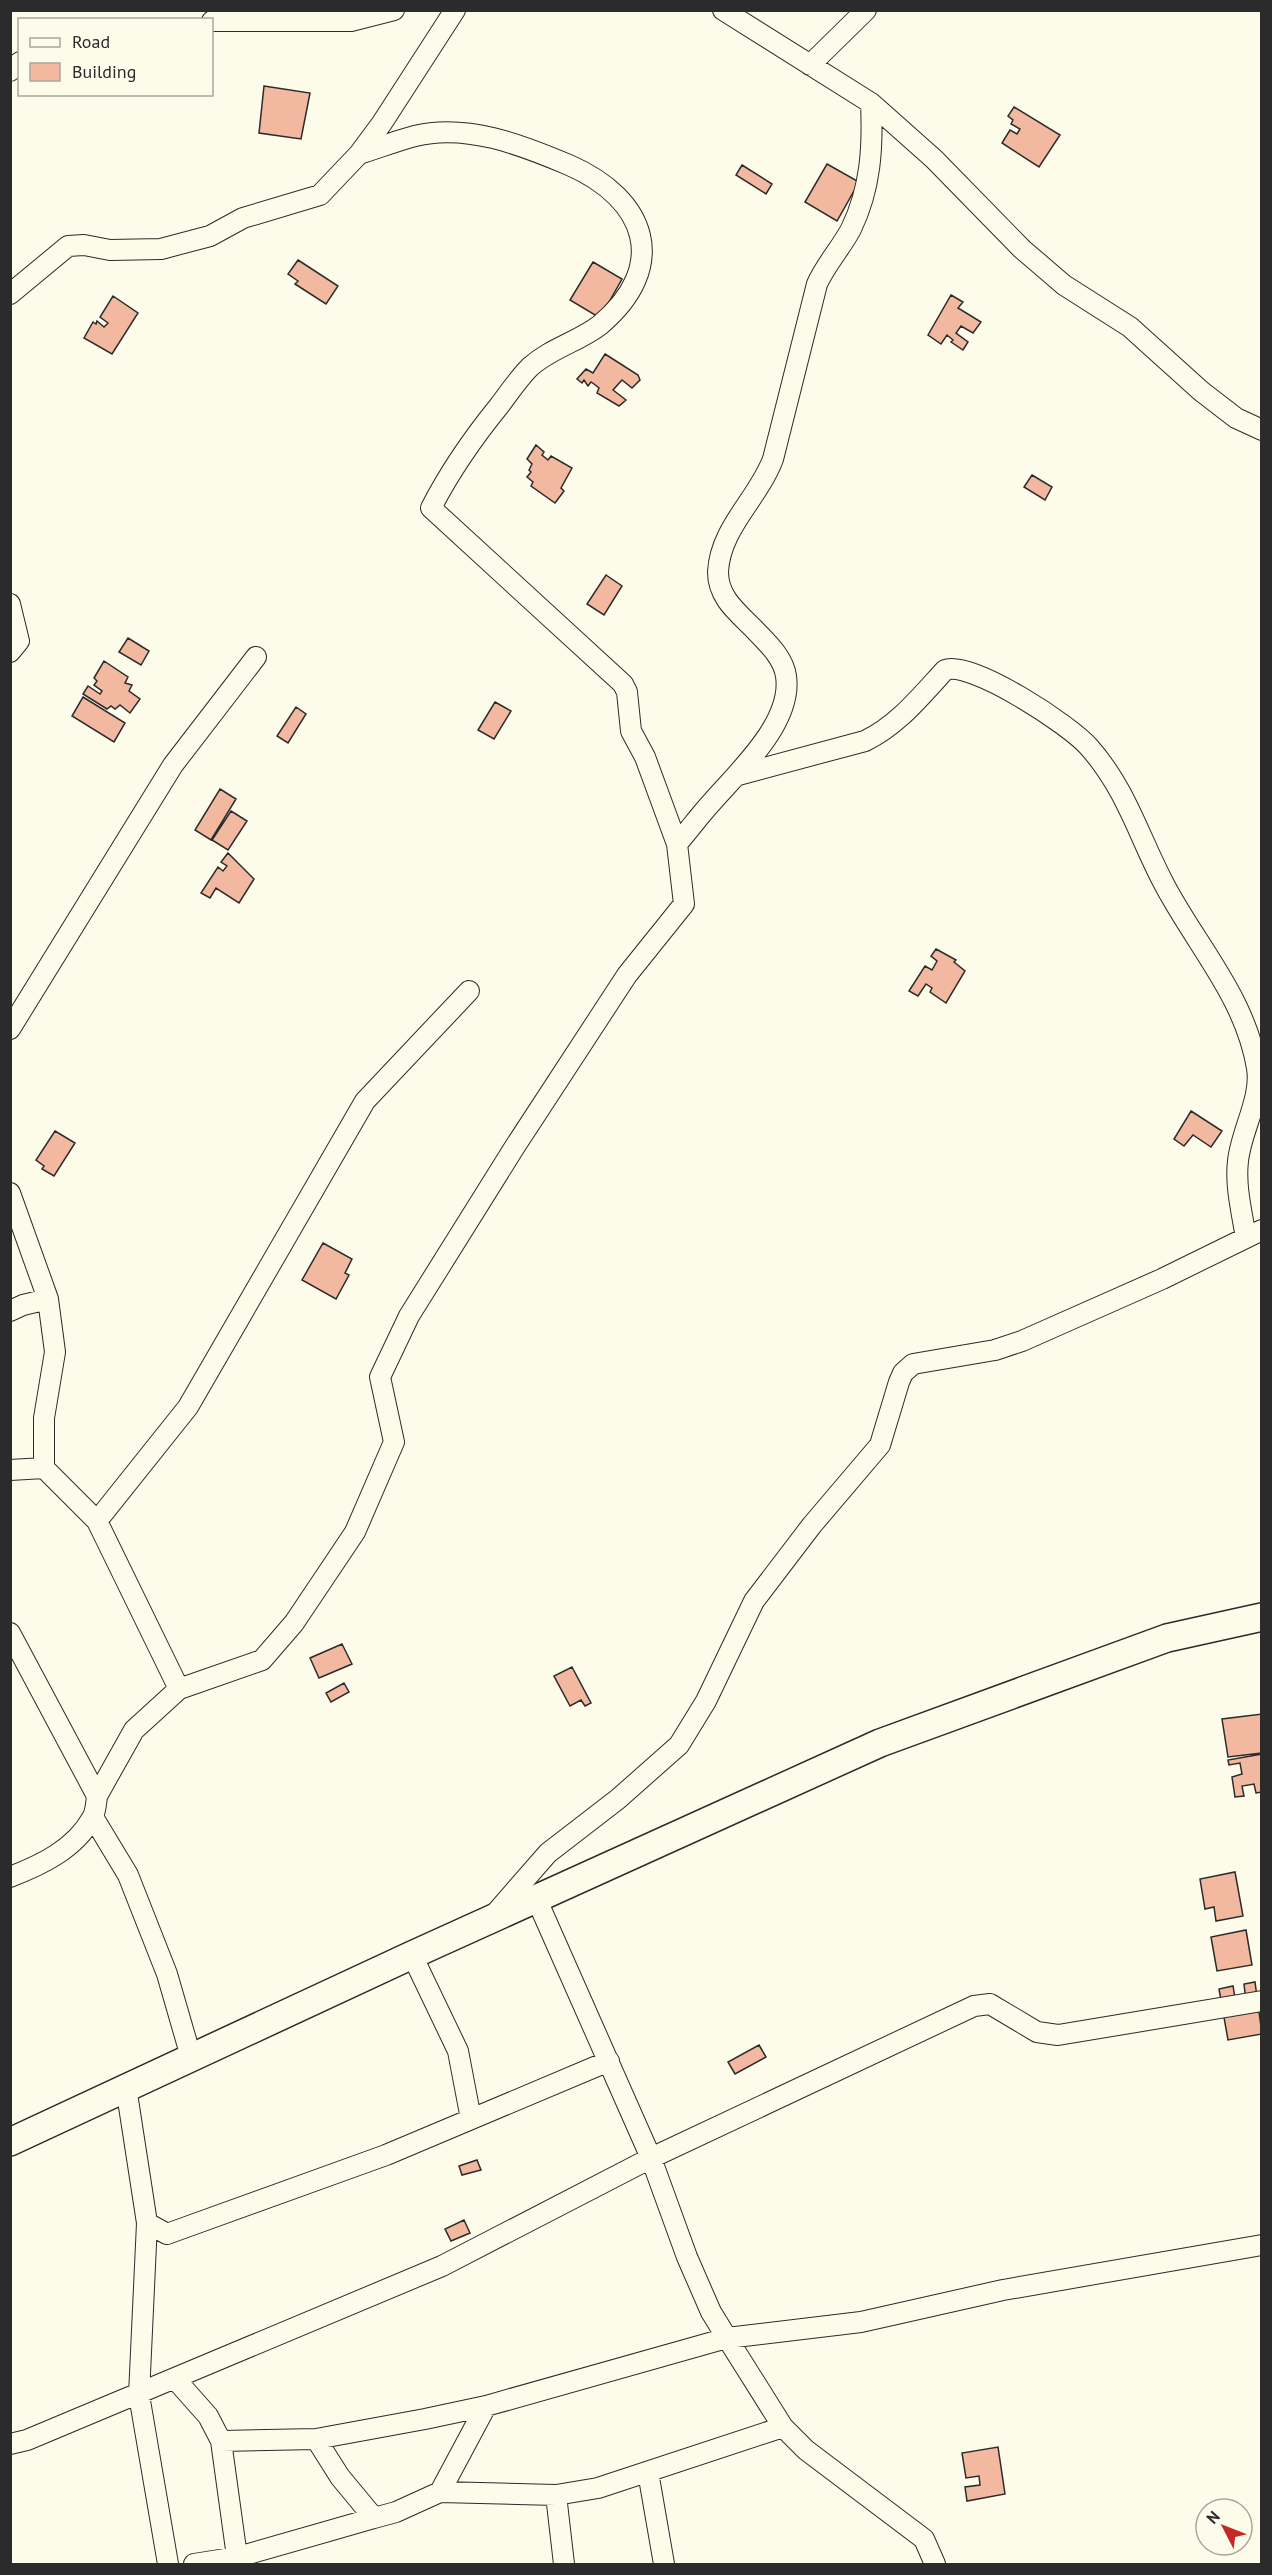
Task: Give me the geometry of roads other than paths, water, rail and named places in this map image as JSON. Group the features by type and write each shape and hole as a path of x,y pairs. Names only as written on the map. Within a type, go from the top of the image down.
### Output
{"street":[{"path":"213,21 351,21 394,10"},
{"path":"10,294 68,246 84,245 110,250 161,249 210,236 243,218 320,195 332,185 359,154 382,123 455,10"},
{"path":"723,10 871,103 934,159 1022,249 1064,285 1130,327 1201,391 1236,418 1262,430"},
{"path":"810,65 866,10"},
{"path":"677,844 738,775 776,720 784,698 786,677 775,652 722,594 718,572 721,552 733,526 765,480 773,459 817,284 851,229 863,199 872,143 871,103"},
{"path":"382,123 417,136"},
{"path":"10,1877 44,1864 77,1838 93,1817 97,1796 134,1730 179,1689 262,1660 294,1623 355,1532 394,1442 380,1377 410,1316 514,1148 627,975 684,904 677,844 645,757 631,730 627,692 623,684 431,508 472,440 529,368 552,351 600,325 635,287 642,269 643,252 633,218 620,200 592,177 574,167 522,146 455,133 417,136 359,154"},
{"path":"10,604 19,641 10,652"},
{"path":"10,1029 173,765 256,657"},
{"path":"491,1918 548,1853 618,1799 679,1745 706,1701 754,1601 812,1526 880,1445 899,1382 907,1368 913,1364 995,1350 1023,1341 1162,1279 1254,1234 1237,1184 1238,1160 1257,1082 1257,1068 1233,994 1189,930 1162,880 1123,793 1089,746 1072,730 1047,712 969,671 953,667 945,670 897,721 873,737 738,775"},
{"path":"97,1521 188,1407 365,1101 470,991"},
{"path":"10,1193 48,1299 55,1352 44,1418 44,1468 97,1521 179,1689"},
{"path":"10,1311 22,1305 48,1299"},
{"path":"10,1470 44,1468"},
{"path":"10,2142 491,1918 880,1743 1167,1638 1262,1617"},
{"path":"10,1633 97,1796"},
{"path":"93,1817 128,1875 167,1974 190,2057"},
{"path":"536,1898 651,2158 687,2257 711,2312 783,2427 806,2450 924,2539 936,2565"},
{"path":"412,1955 458,2051 471,2119"},
{"path":"10,2444 27,2440 176,2380 442,2266 651,2158 985,2002 1037,2032 1058,2035 1262,2001"},
{"path":"147,2223 168,2234 386,2155 609,2061"},
{"path":"126,2087 147,2223 139,2395 168,2565"},
{"path":"221,2441 316,2439 486,2406 727,2338 861,2322 1003,2290 1262,2245"},
{"path":"176,2380 208,2416 221,2441 238,2561"},
{"path":"440,2492 486,2406"},
{"path":"194,2565 238,2561 396,2512 440,2492 556,2495 598,2488 783,2427"},
{"path":"316,2439 340,2477 374,2518"},
{"path":"648,2472 664,2565"},
{"path":"556,2495 564,2565"}]}
